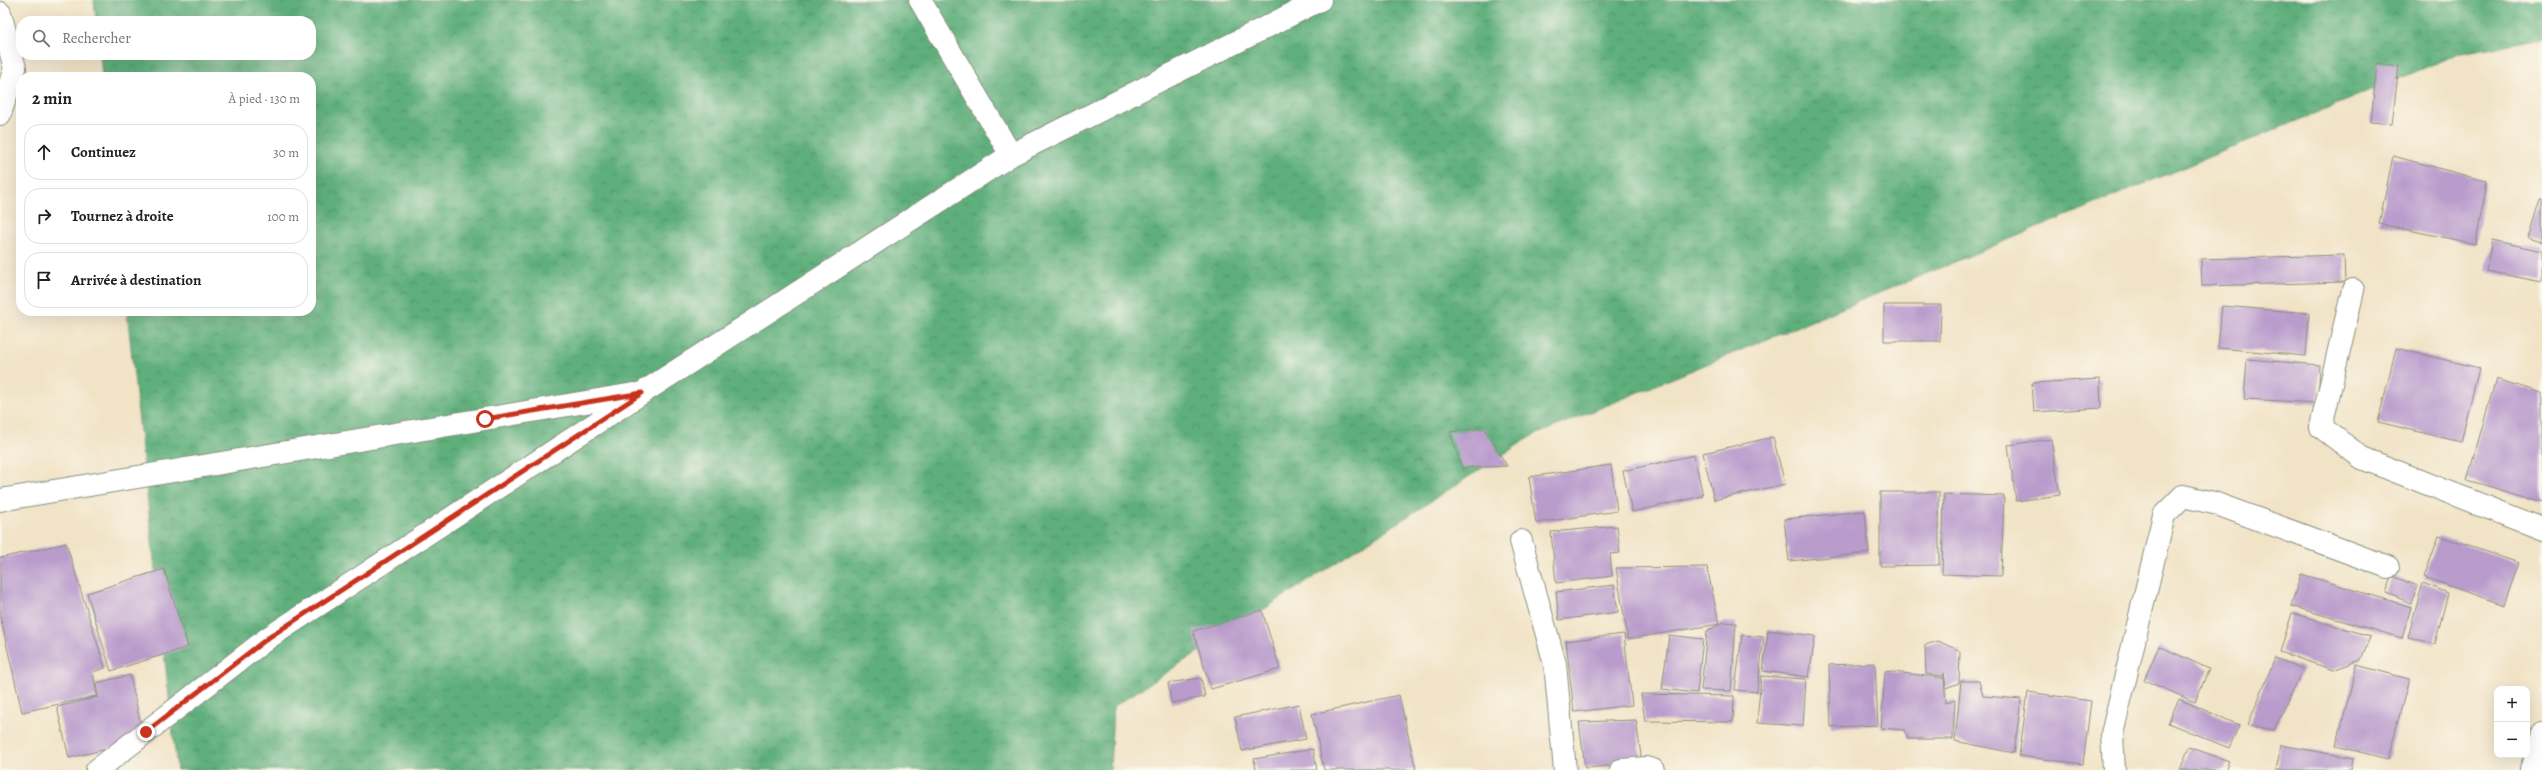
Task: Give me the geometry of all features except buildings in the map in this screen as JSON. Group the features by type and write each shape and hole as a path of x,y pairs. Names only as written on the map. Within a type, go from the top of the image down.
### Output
{"street":[{"path":"920,0 1011,155"},
{"path":"97,770 268,638 642,393 1011,155 1320,0"},
{"path":"0,13 15,68 0,114"},
{"path":"2353,290 2321,427 2362,458 2524,524 2542,529"},
{"path":"0,500 642,393"},
{"path":"2114,770 2112,734 2160,530 2164,515 2183,496 2214,503 2388,567"},
{"path":"1521,541 1555,664 1565,770"},
{"path":"2531,770 2542,734"},
{"path":"1621,770 1646,768 1653,770"}],"green space":[{"path":"94,0 2542,0 2542,38 2461,53 1530,437 1113,707 1110,770 177,770 128,316 316,316 316,72 102,72 100,60 316,60 316,16 96,16"}],"route":[{"path":"146,732 268,638 642,393 485,419"}]}
